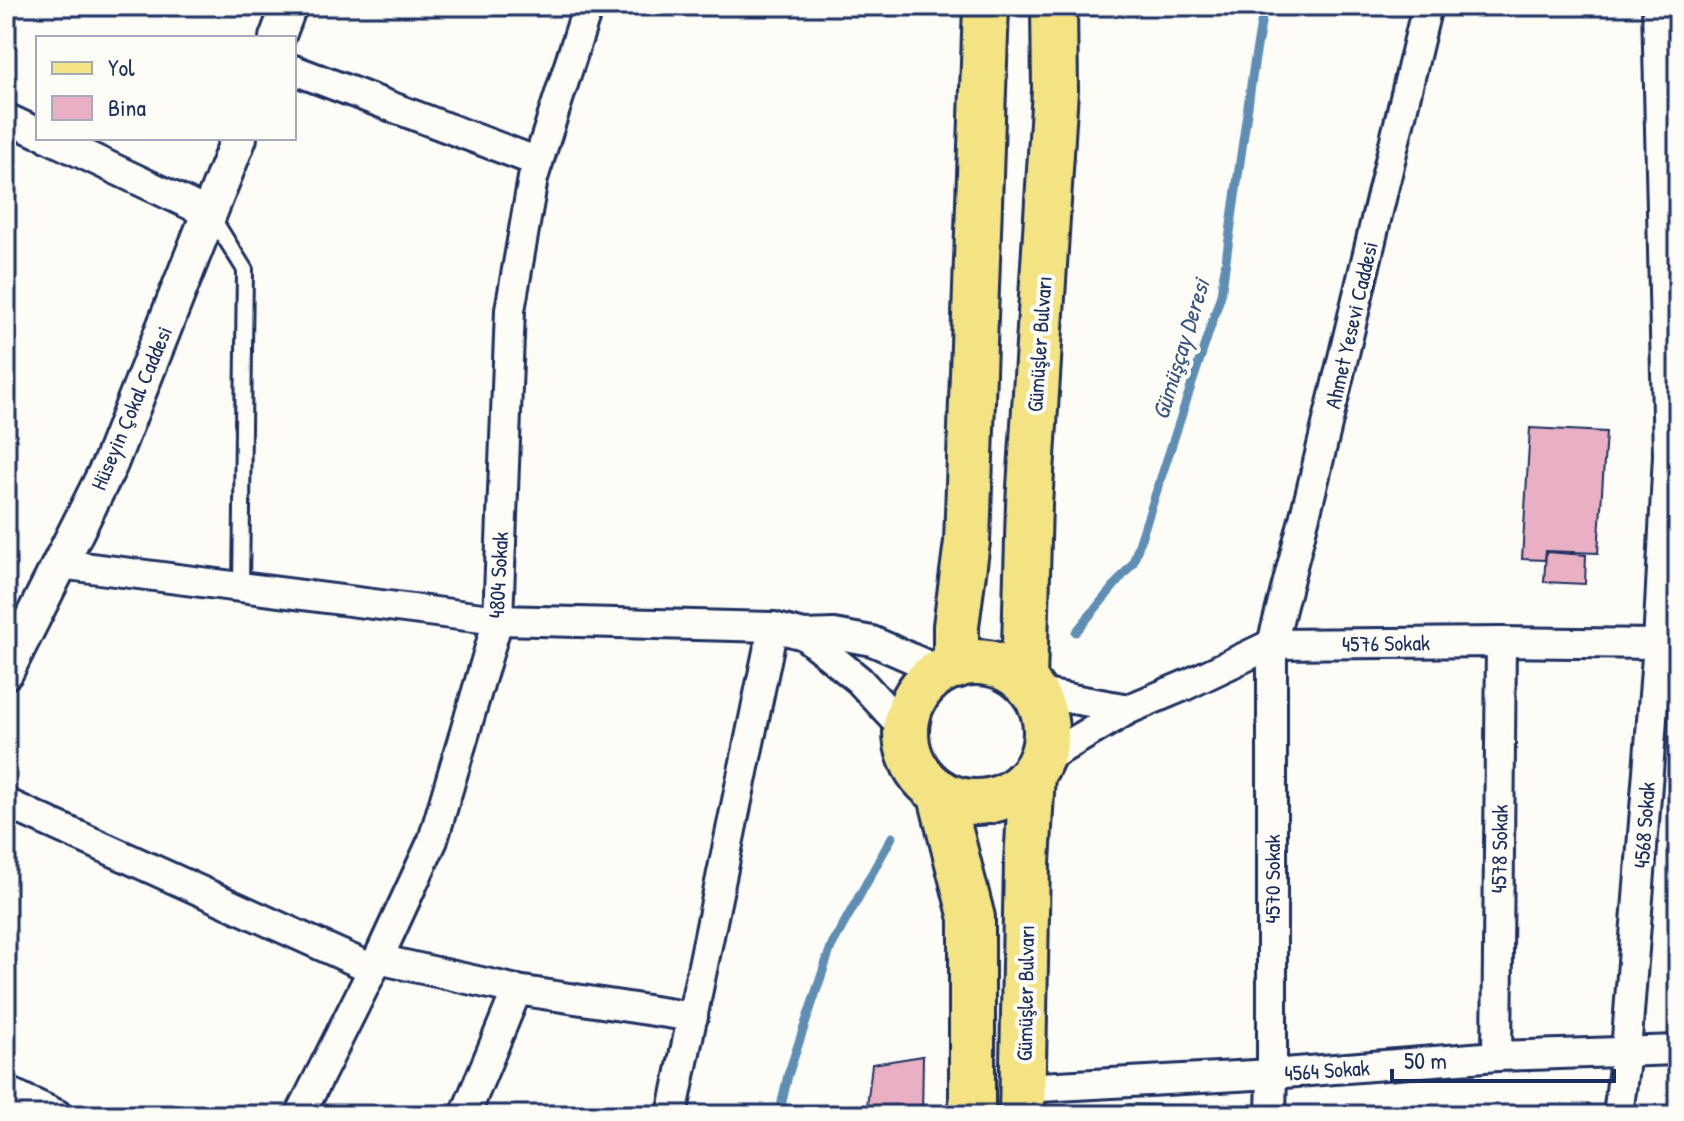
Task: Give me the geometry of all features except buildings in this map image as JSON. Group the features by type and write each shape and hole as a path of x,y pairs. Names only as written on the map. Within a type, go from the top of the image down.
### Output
{"main road":[{"path":"949,669 967,542 986,6"},
{"name":"Gümüşler Bulvarı","path":"1029,687 1029,504 1055,90 1054,6"},
{"path":"970,663 999,666 1029,687 1041,705 1046,733 1036,768 1022,785 996,799 967,802 940,792 928,783 919,772 908,746 906,731 908,717 920,690 949,669 970,663"},
{"name":"Gümüşler Bulvarı","path":"1022,1102 1027,863 1036,768"},
{"path":"940,792 972,918 972,1115"}],"street":[{"path":"278,36 289,6"},
{"name":"4804 Sokak","path":"300,1115 376,964 433,840 498,620 510,310 533,178 588,6"},
{"name":"Ahmet Yesevi Caddesi","path":"1272,644 1427,6"},
{"name":"4568 Sokak","path":"1618,1115 1626,1051 1658,644 1668,455 1657,6"},
{"path":"296,71 538,162"},
{"path":"6,118 36,132"},
{"path":"53,140 210,214"},
{"name":"Hüseyin Çokal Caddesi","path":"6,671 110,464 238,140"},
{"path":"60,564 498,620 773,627 804,635 834,634 872,641 949,669"},
{"path":"672,1115 773,627"},
{"path":"804,635 859,680 906,731"},
{"name":"4578 Sokak","path":"1497,1056 1501,642"},
{"name":"4576 Sokak","path":"1036,768 1129,709 1272,644 1658,644"},
{"name":"4570 Sokak","path":"1271,1115 1272,644"},
{"path":"1029,687 1129,709"},
{"path":"6,803 376,964 693,1017"},
{"path":"465,1115 517,990"},
{"name":"4564 Sokak","path":"1022,1102 1272,1074 1497,1056 1678,1050"},
{"path":"6,1091 58,1115"}],"lane":[{"path":"210,214 245,270 241,587"}],"green space":[{"path":"1128,1104 1253,1108 1252,1115 1128,1115"}],"waterway":[{"name":"Gümüşçay Deresi","path":"1076,632 1133,563 1221,295 1264,6"},
{"path":"779,1115 788,1075 831,947 892,837"}]}
